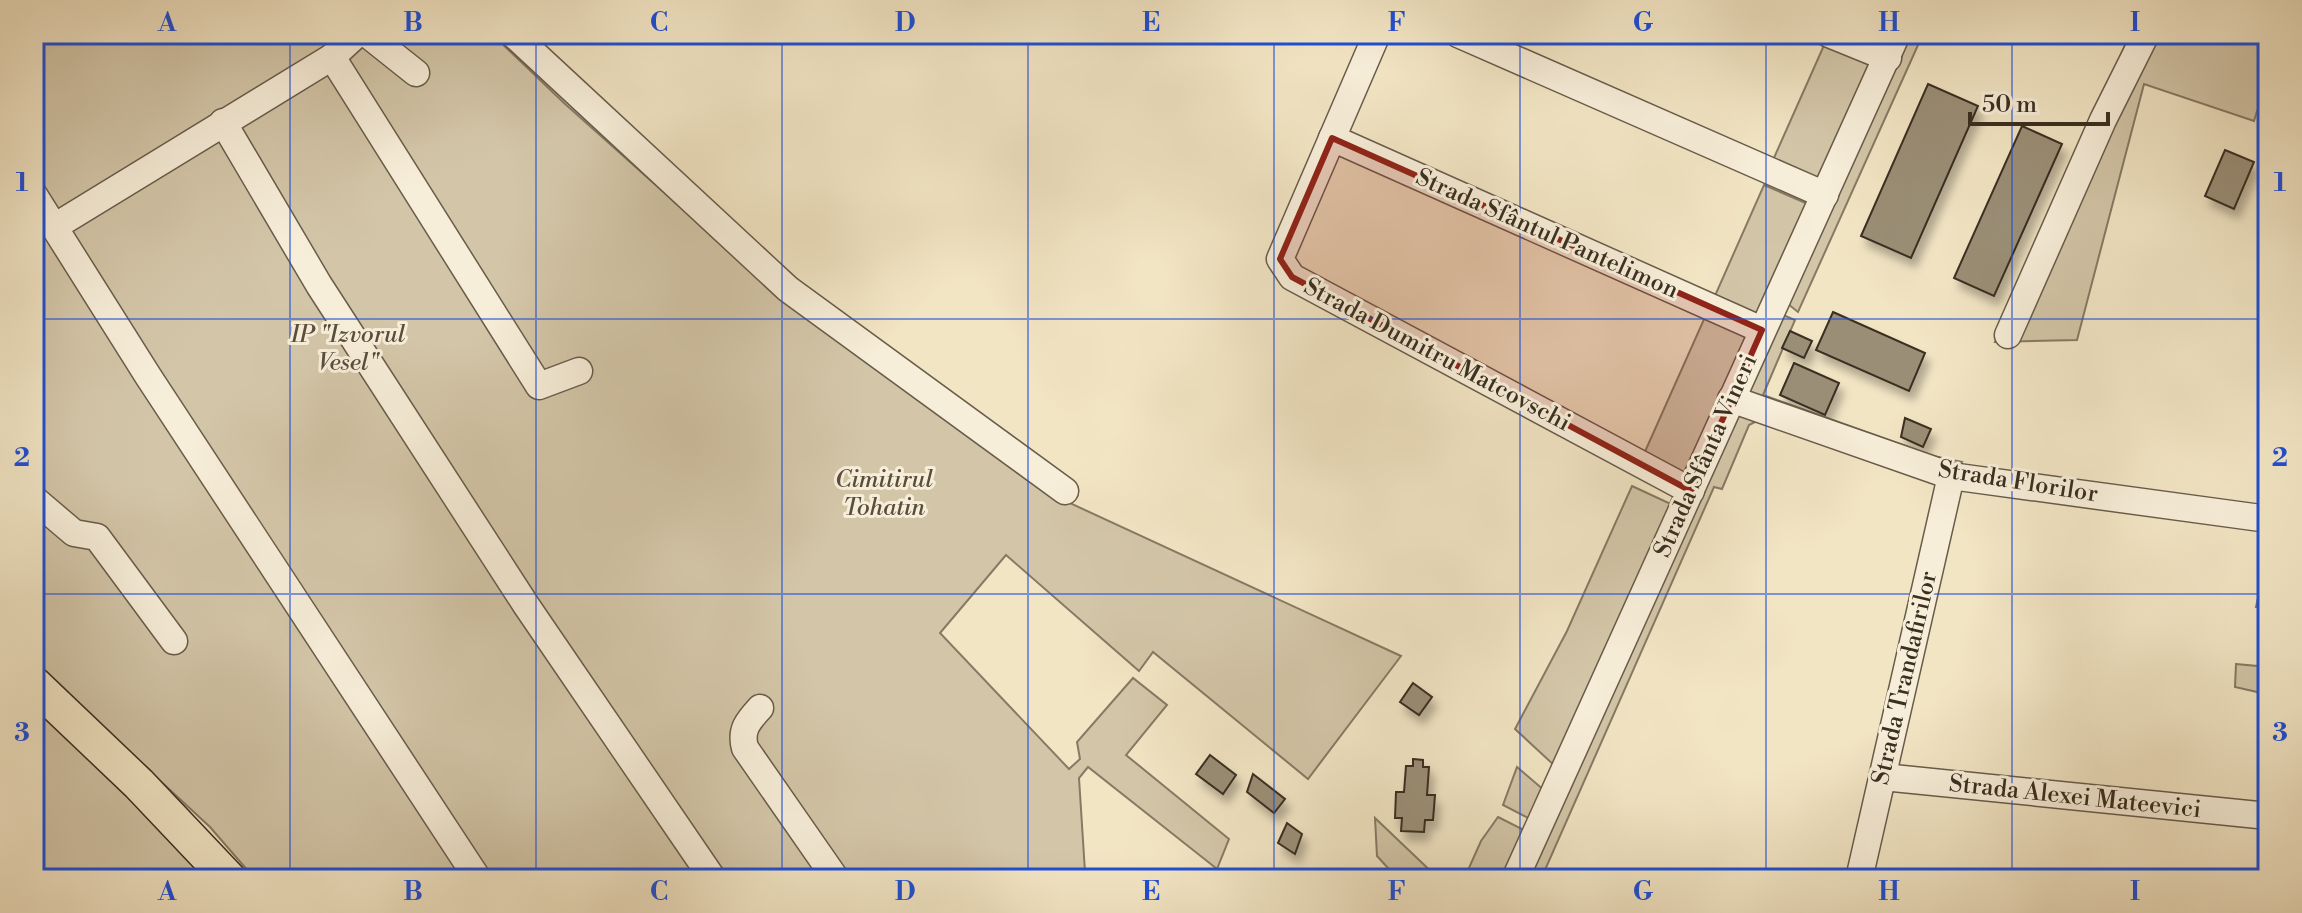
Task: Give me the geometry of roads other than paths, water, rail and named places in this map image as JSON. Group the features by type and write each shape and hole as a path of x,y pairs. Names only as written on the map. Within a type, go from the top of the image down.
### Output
{"main road":[{"path":"34,684 129,773 229,879"}],"street":[{"path":"54,227 332,57 357,34"},
{"path":"367,34 416,73"},
{"path":"513,34 788,289 1065,491"},
{"name":"Strada Dumitru Matcovschi","path":"1377,34 1280,259 1292,277 1691,491"},
{"path":"1458,34 1825,195"},
{"path":"1829,34 1892,46"},
{"path":"2008,335 2103,120 2146,34"},
{"name":"Strada Sfânta Vineri","path":"1515,879 1892,46"},
{"path":"332,57 539,386 579,371"},
{"path":"223,122 319,285 517,592 713,879"},
{"name":"Strada Sfântul Pantelimon","path":"1332,138 1762,330"},
{"path":"34,195 156,389 478,879"},
{"name":"Strada Florilor","path":"1731,399 1951,476 2268,519"},
{"name":"Strada Trandafirilor","path":"1859,879 1951,476"},
{"path":"34,499 74,533 97,537 174,641"},
{"path":"760,708 747,723 742,736 745,748 836,879"},
{"name":"Strada Alexei Mateevici","path":"1883,777 2268,816"}],"park label":[{"name":"IP \"Izvorul Vesel\"","path":"348,349"},
{"name":"Cimitirul Tohatin","path":"884,494"}]}
